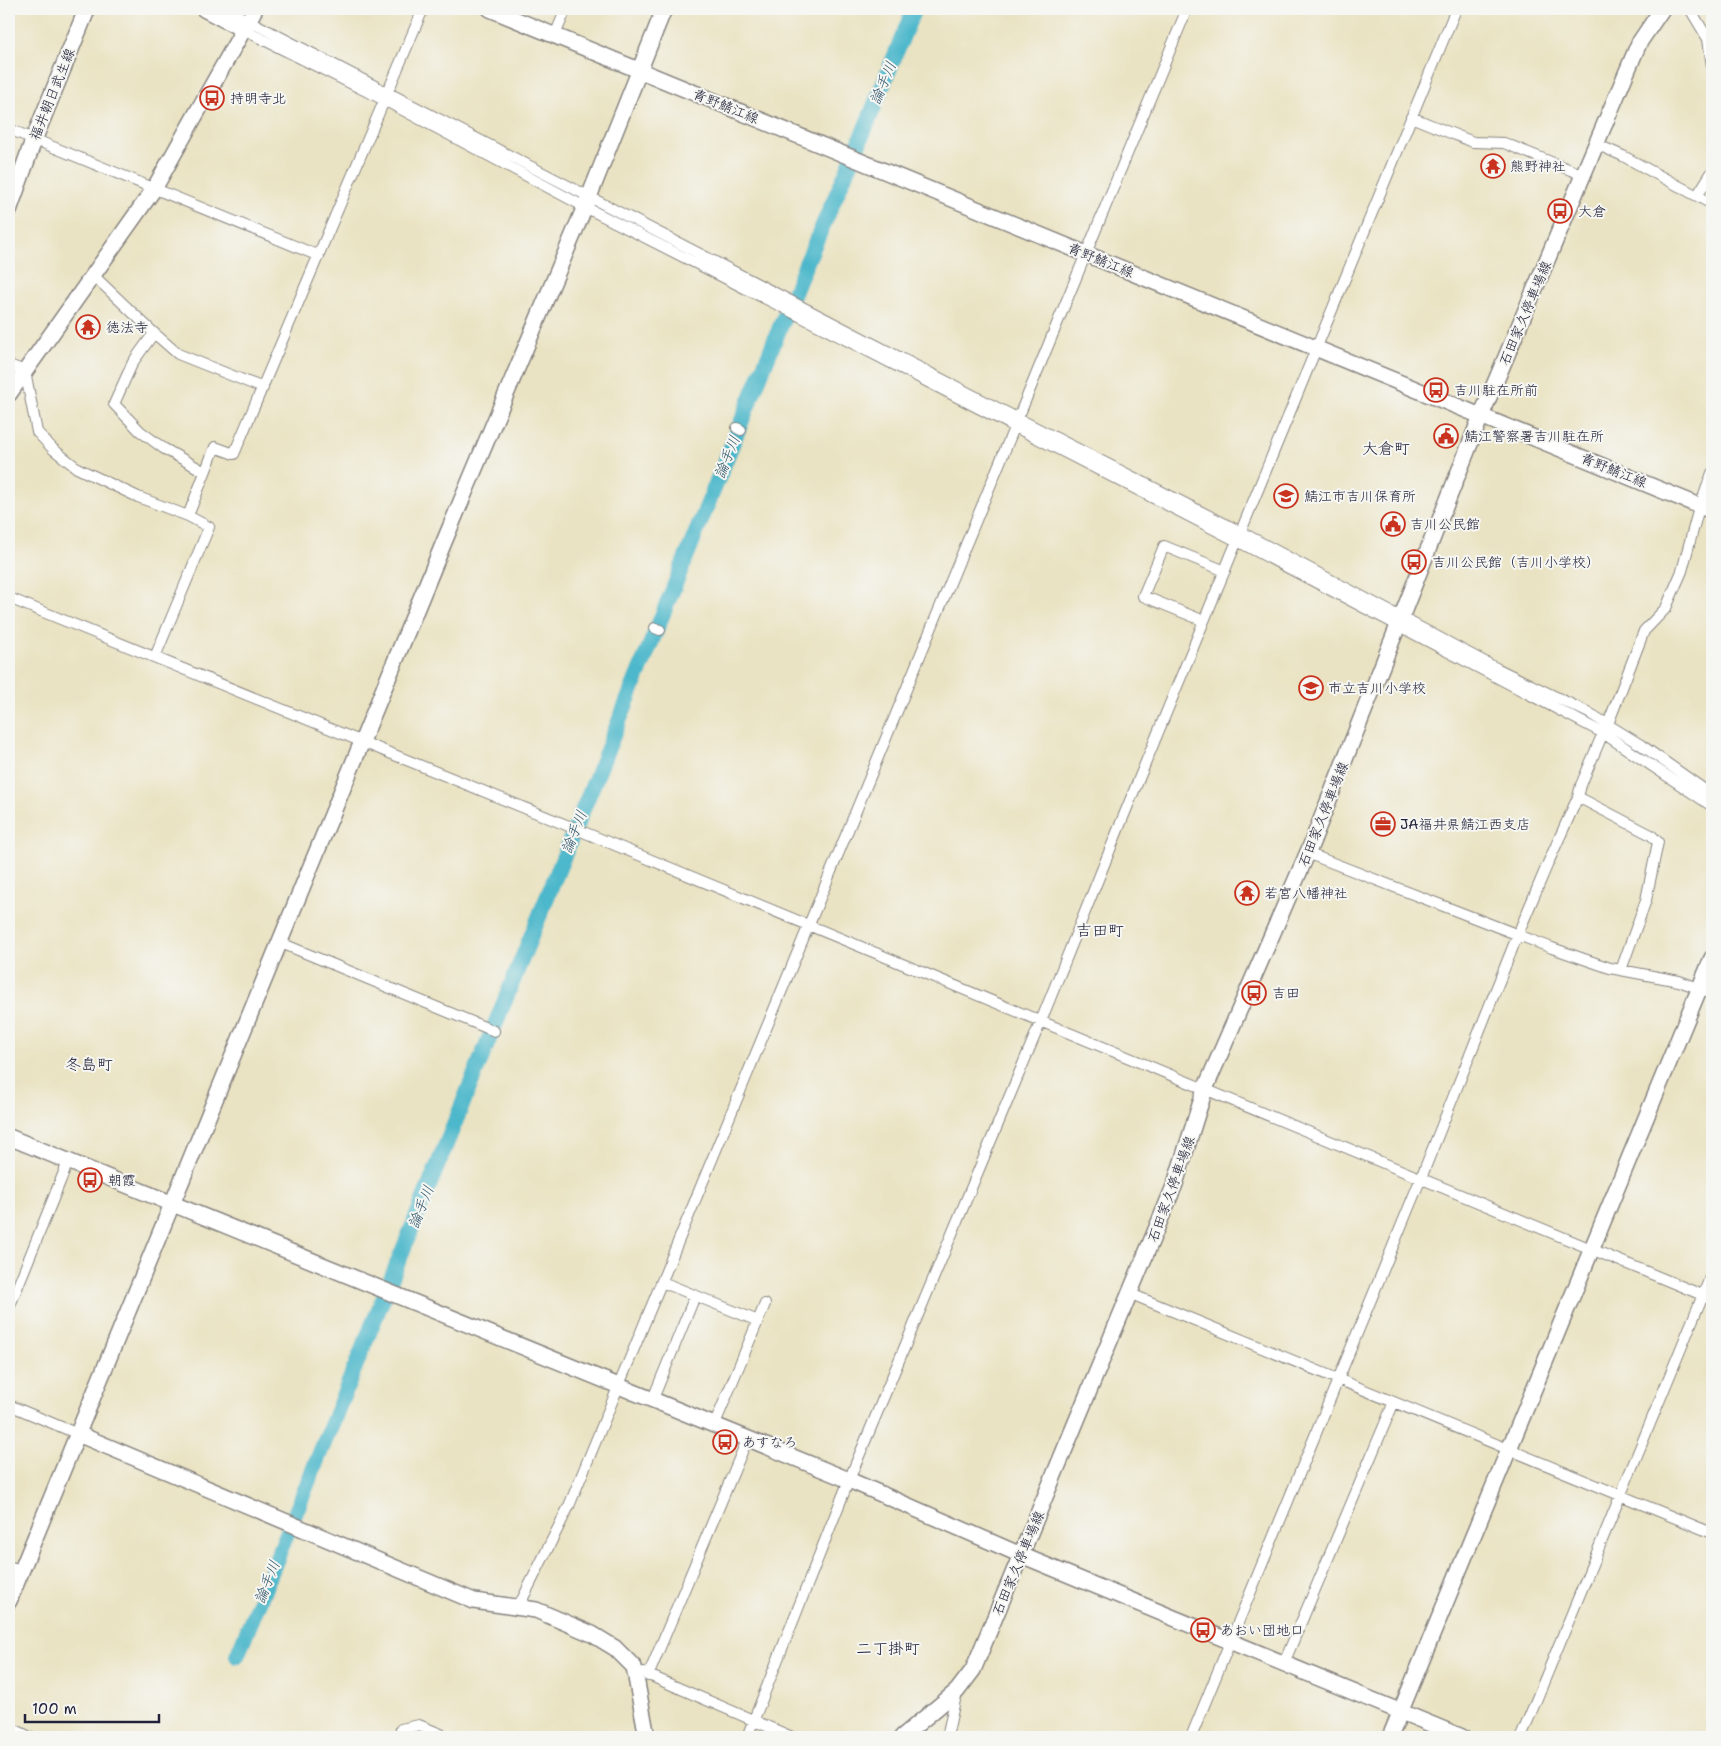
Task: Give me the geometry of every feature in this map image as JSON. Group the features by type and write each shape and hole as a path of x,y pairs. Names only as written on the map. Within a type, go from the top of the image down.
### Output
{"main road":[{"name":"福井朝日武生線","path":"9,209 34,138 87,9"}],"street":[{"path":"204,9 249,20"},
{"path":"226,9 587,202 1015,423 1239,536 1605,728 1712,795"},
{"path":"188,516 215,447 234,454 423,9"},
{"name":"青野鯖江線","path":"490,9 1706,508"},
{"path":"555,35 566,9"},
{"path":"9,1601 15,1569 78,1434 452,524 587,202 664,9"},
{"path":"514,1606 522,1600 569,1506 1187,9"},
{"path":"747,1737 849,1480 1041,1021 1456,9"},
{"name":"石田家久停車場線","path":"902,1737 957,1690 973,1670 1176,1184 1205,1089 1311,845 1481,416 1639,42 1662,9"},
{"path":"1690,9 1708,39 1712,66"},
{"path":"9,394 154,189 249,20"},
{"path":"1411,117 1473,142 1504,143 1583,175"},
{"path":"9,129 319,256"},
{"path":"1596,144 1623,156 1712,204"},
{"path":"1697,196 1712,172"},
{"path":"93,275 178,354 262,388"},
{"path":"154,333 133,362 114,404 140,431 205,472"},
{"path":"9,365 25,371"},
{"path":"25,371 36,432 53,449 77,468 138,497 188,516 209,527 155,657"},
{"path":"1191,1737 1339,1380 1518,934 1578,797 1581,785 1644,631 1666,608 1682,571 1706,508 1712,473"},
{"path":"1204,621 1143,596 1164,546 1225,571"},
{"path":"9,598 577,830 1708,1297"},
{"path":"1605,728 1712,806"},
{"path":"1578,797 1651,835 1658,842 1646,900 1621,970"},
{"path":"1311,845 1312,855 1552,948 1621,970 1679,981 1706,990"},
{"path":"281,943 492,1030"},
{"path":"1390,1737 1592,1248 1706,990 1712,958"},
{"path":"9,1137 747,1440 849,1480 1021,1554 1462,1737"},
{"path":"9,1308 13,1284 68,1162"},
{"path":"1521,1737 1621,1496 1708,1297 1712,1274"},
{"path":"662,1282 758,1321"},
{"path":"1131,1294 1712,1533"},
{"path":"652,1401 695,1296"},
{"path":"714,1426 765,1304"},
{"path":"1284,1663 1394,1402"},
{"path":"9,1404 474,1601 536,1610 592,1634 615,1648 634,1667 648,1676 792,1737"},
{"path":"648,1676 747,1440"},
{"path":"634,1667 647,1737"},
{"path":"947,1737 957,1690"},
{"path":"401,1729 419,1725 448,1737"},
{"path":"9,1727 30,1737"}],"waterway":[{"name":"論手川","path":"237,1656 805,266 857,148 914,9"}],"place":[{"name":"持明寺北","path":"212,98"},
{"name":"熊野神社","path":"1493,166"},
{"name":"大倉","path":"1560,211"},
{"name":"徳法寺","path":"88,327"},
{"name":"吉川駐在所前","path":"1436,390"},
{"name":"鯖江警察署吉川駐在所","path":"1446,436"},
{"name":"鯖江市吉川保育所","path":"1286,496"},
{"name":"吉川公民館","path":"1393,524"},
{"name":"吉川公民館（吉川小学校）","path":"1414,562"},
{"name":"市立吉川小学校","path":"1311,688"},
{"name":"JA福井県鯖江西支店","path":"1383,824"},
{"name":"若宮八幡神社","path":"1247,893"},
{"name":"吉田","path":"1254,993"},
{"name":"朝霞","path":"90,1180"},
{"name":"あすなろ","path":"725,1442"},
{"name":"あおい団地口","path":"1203,1630"}],"district":[{"name":"大倉町","path":"1386,448"},
{"name":"吉田町","path":"1100,930"},
{"name":"冬島町","path":"89,1064"},
{"name":"二丁掛町","path":"888,1648"}]}
